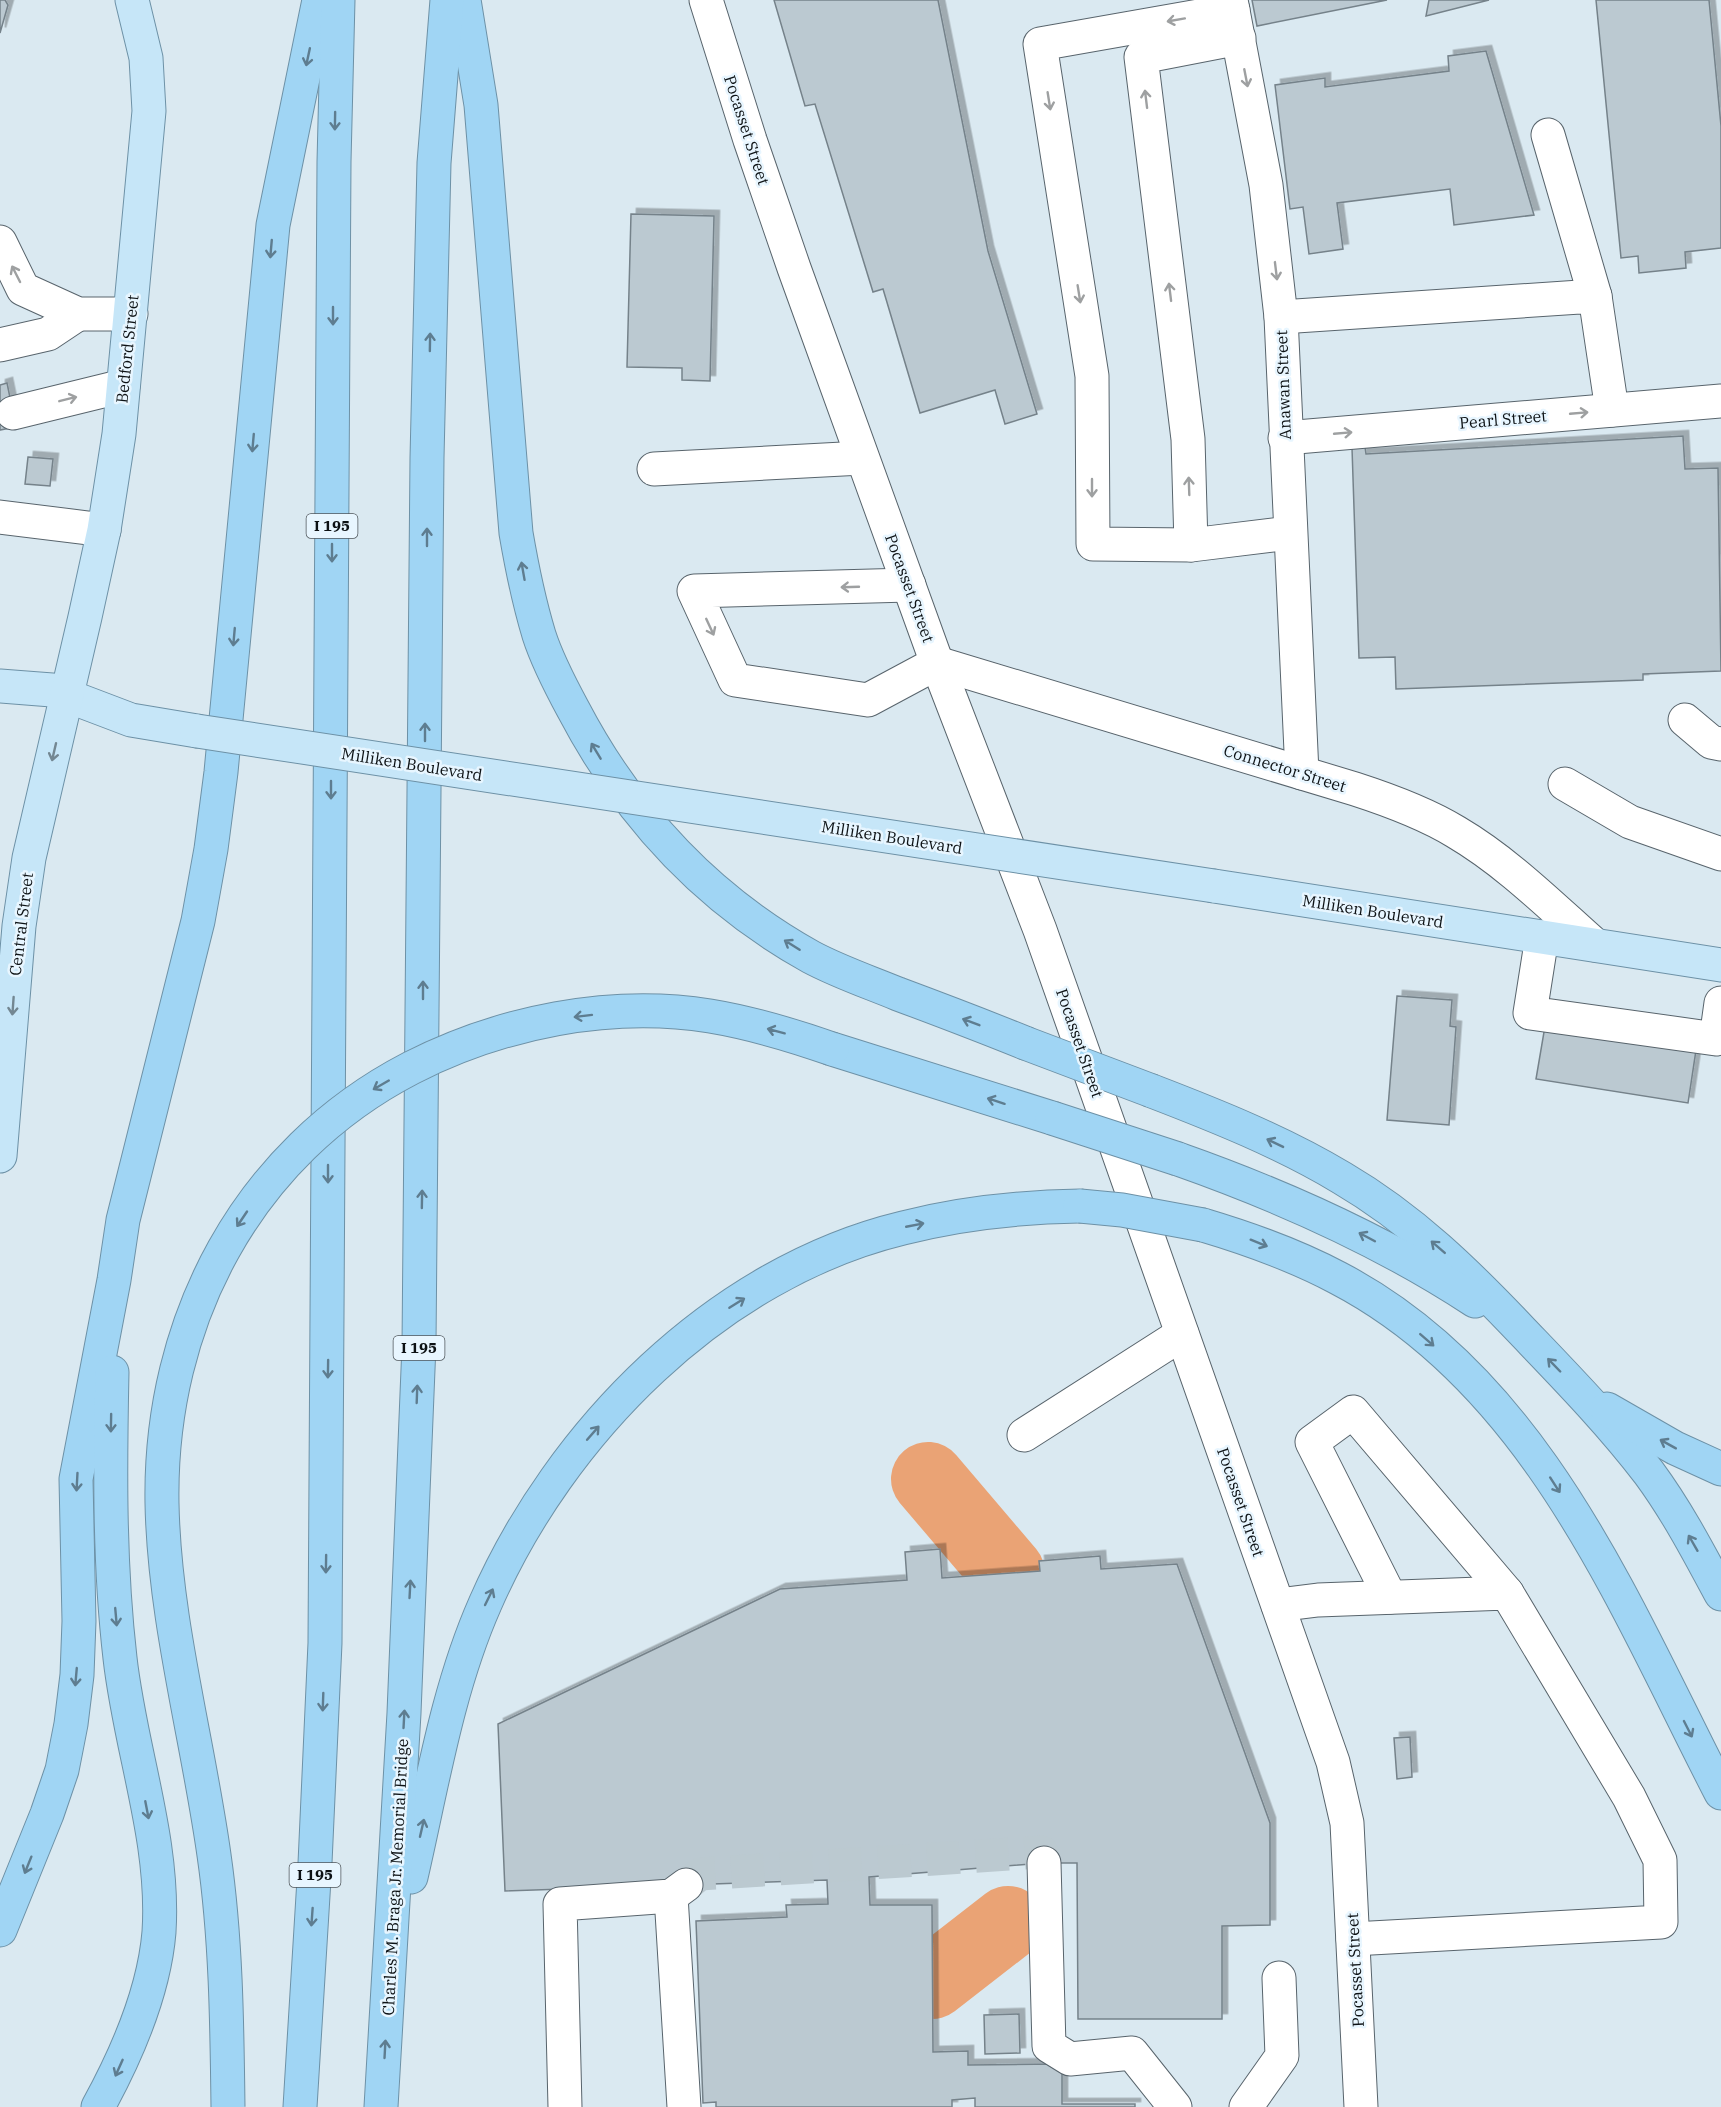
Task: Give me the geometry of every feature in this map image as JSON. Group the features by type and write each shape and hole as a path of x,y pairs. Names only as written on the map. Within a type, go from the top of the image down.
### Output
{"highway":[{"path":"0,1930 47,1814 62,1770 71,1724 77,1675 79,1621 76,1479 114,1280 123,1220 183,982 211,849 222,760 273,225 319,0"},
{"name":"I 195","path":"300,2107 315,1863 325,1643 334,162 338,0"},
{"name":"Charles M. Braga Jr. Memorial Bridge","path":"381,2107 407,1647 419,1346 427,458 433,185 447,0"},
{"path":"464,0 481,105 511,481 520,554 540,637 585,733 611,775 666,845 703,881 774,934 812,957 854,977 1152,1091 1277,1144 1343,1178 1376,1200 1439,1248 1585,1396 1656,1484 1680,1519 1721,1594"},
{"path":"228,2107 226,1986 215,1857 175,1623 162,1504 165,1428 172,1386 186,1335 219,1257 260,1193 309,1138 372,1090 442,1053 476,1040 550,1021 626,1012 706,1015 783,1032 1178,1159 1288,1200 1362,1234 1429,1272 1524,1333"},
{"path":"390,1966 452,1701 485,1605 522,1535 550,1489 584,1442 654,1366 693,1333 735,1304 822,1256 859,1241 903,1228 988,1212 1080,1206 1122,1210 1203,1225 1249,1239 1340,1278 1418,1332 1492,1400 1527,1443 1589,1538 1721,1793"},
{"path":"98,2107 118,2071 136,2027 150,1980 159,1932 155,1852 126,1701 115,1606 110,1482 114,1280"},
{"path":"1585,1396 1675,1448 1721,1469"}],"main road":[{"name":"Bedford Street","path":"67,695 104,530 131,314 149,111 146,58 132,0"},
{"name":"Milliken Boulevard","path":"0,686 36,687 67,695 131,720 197,731 1721,965"},
{"name":"Central Street","path":"0,1156 19,926 29,858 67,695"}],"street":[{"name":"Pocasset Street","path":"706,0 750,140 862,458 937,663 1040,930 1333,1762 1343,1801 1353,1939 1361,2107"},
{"path":"1234,16 1139,42 1040,44 1092,376 1093,544 1191,545 1290,533"},
{"name":"Anawan Street","path":"1234,16 1266,185 1281,317 1302,773"},
{"path":"1139,42 1188,439 1191,545"},
{"path":"1548,135 1595,296 1612,410"},
{"path":"0,242 23,289 78,314 131,314"},
{"path":"1281,317 1595,296"},
{"path":"0,345 48,334 78,314"},
{"path":"13,413 123,386"},
{"name":"Pearl Street","path":"1285,438 1721,401"},
{"path":"654,469 862,458"},
{"path":"0,517 5,515 104,530"},
{"path":"909,585 694,591 735,680 833,697 868,700 937,663"},
{"name":"Connector Street","path":"937,663 1383,798 1457,832 1510,871 1595,945"},
{"path":"1686,720 1711,742 1721,744"},
{"path":"1566,784 1630,822 1721,854"},
{"path":"1542,937 1530,1013 1716,1039 1721,1003"},
{"path":"1024,1435 1182,1334"},
{"path":"1353,1939 1661,1922 1660,1860 1629,1797 1507,1593 1353,1412 1312,1442 1390,1597"},
{"path":"1278,1605 1390,1597 1507,1593"},
{"path":"1044,1863 1049,2046 1070,2059 1132,2053 1175,2107"},
{"path":"566,2107 560,1904 678,1891 684,2107"},
{"path":"1246,2107 1282,2056 1279,1977"}],"building":[{"path":"0,0 5,0 8,5 0,33"},
{"path":"774,0 938,0 988,251 1037,414 1005,424 995,390 920,413 883,289 873,292 815,104 805,106"},
{"path":"1252,0 1387,0 1257,26"},
{"path":"1429,0 1489,0 1426,16"},
{"path":"1596,0 1709,0 1721,126 1721,248 1685,252 1686,268 1639,273 1638,256 1621,258"},
{"path":"1486,51 1534,215 1454,225 1450,189 1337,203 1343,249 1309,254 1303,207 1290,209 1275,85 1325,78 1325,87 1449,71 1448,56"},
{"path":"631,214 714,216 710,381 682,380 682,368 627,367"},
{"path":"7,383 16,427 0,430 0,385"},
{"path":"1683,436 1685,469 1718,468 1721,671 1643,674 1643,680 1396,689 1395,657 1359,658 1352,448 1365,447 1366,454"},
{"path":"28,457 53,459 50,486 25,484"},
{"path":"1397,996 1452,1000 1450,1026 1456,1027 1449,1125 1387,1120"},
{"path":"1545,1026 1696,1050 1688,1103 1536,1079"},
{"path":"940,1549 942,1578 1040,1571 1039,1561 1100,1556 1101,1569 1177,1564 1270,1823 1270,1925 1222,1926 1222,2019 1078,2019 1077,1863 1044,1863 869,1877 870,1905 932,1905 933,2052 968,2051 968,2065 1062,2064 1062,2104 1135,2104 1135,2107 975,2107 975,2098 952,2100 952,2107 716,2107 716,2102 703,2103 696,1921 787,1917 786,1905 828,1904 827,1880 505,1891 498,1724 780,1589 907,1580 905,1552"},
{"path":"1410,1737 1412,1777 1397,1779 1394,1738"},
{"path":"1019,2014 1020,2053 985,2054 984,2015"}],"waterway":[{"path":"928,1479 1008,1573"},
{"path":"932,1982 1008,1923"}],"tunnel":[{"path":"686,1885 700,1874 1042,1852 1044,1863"}]}
